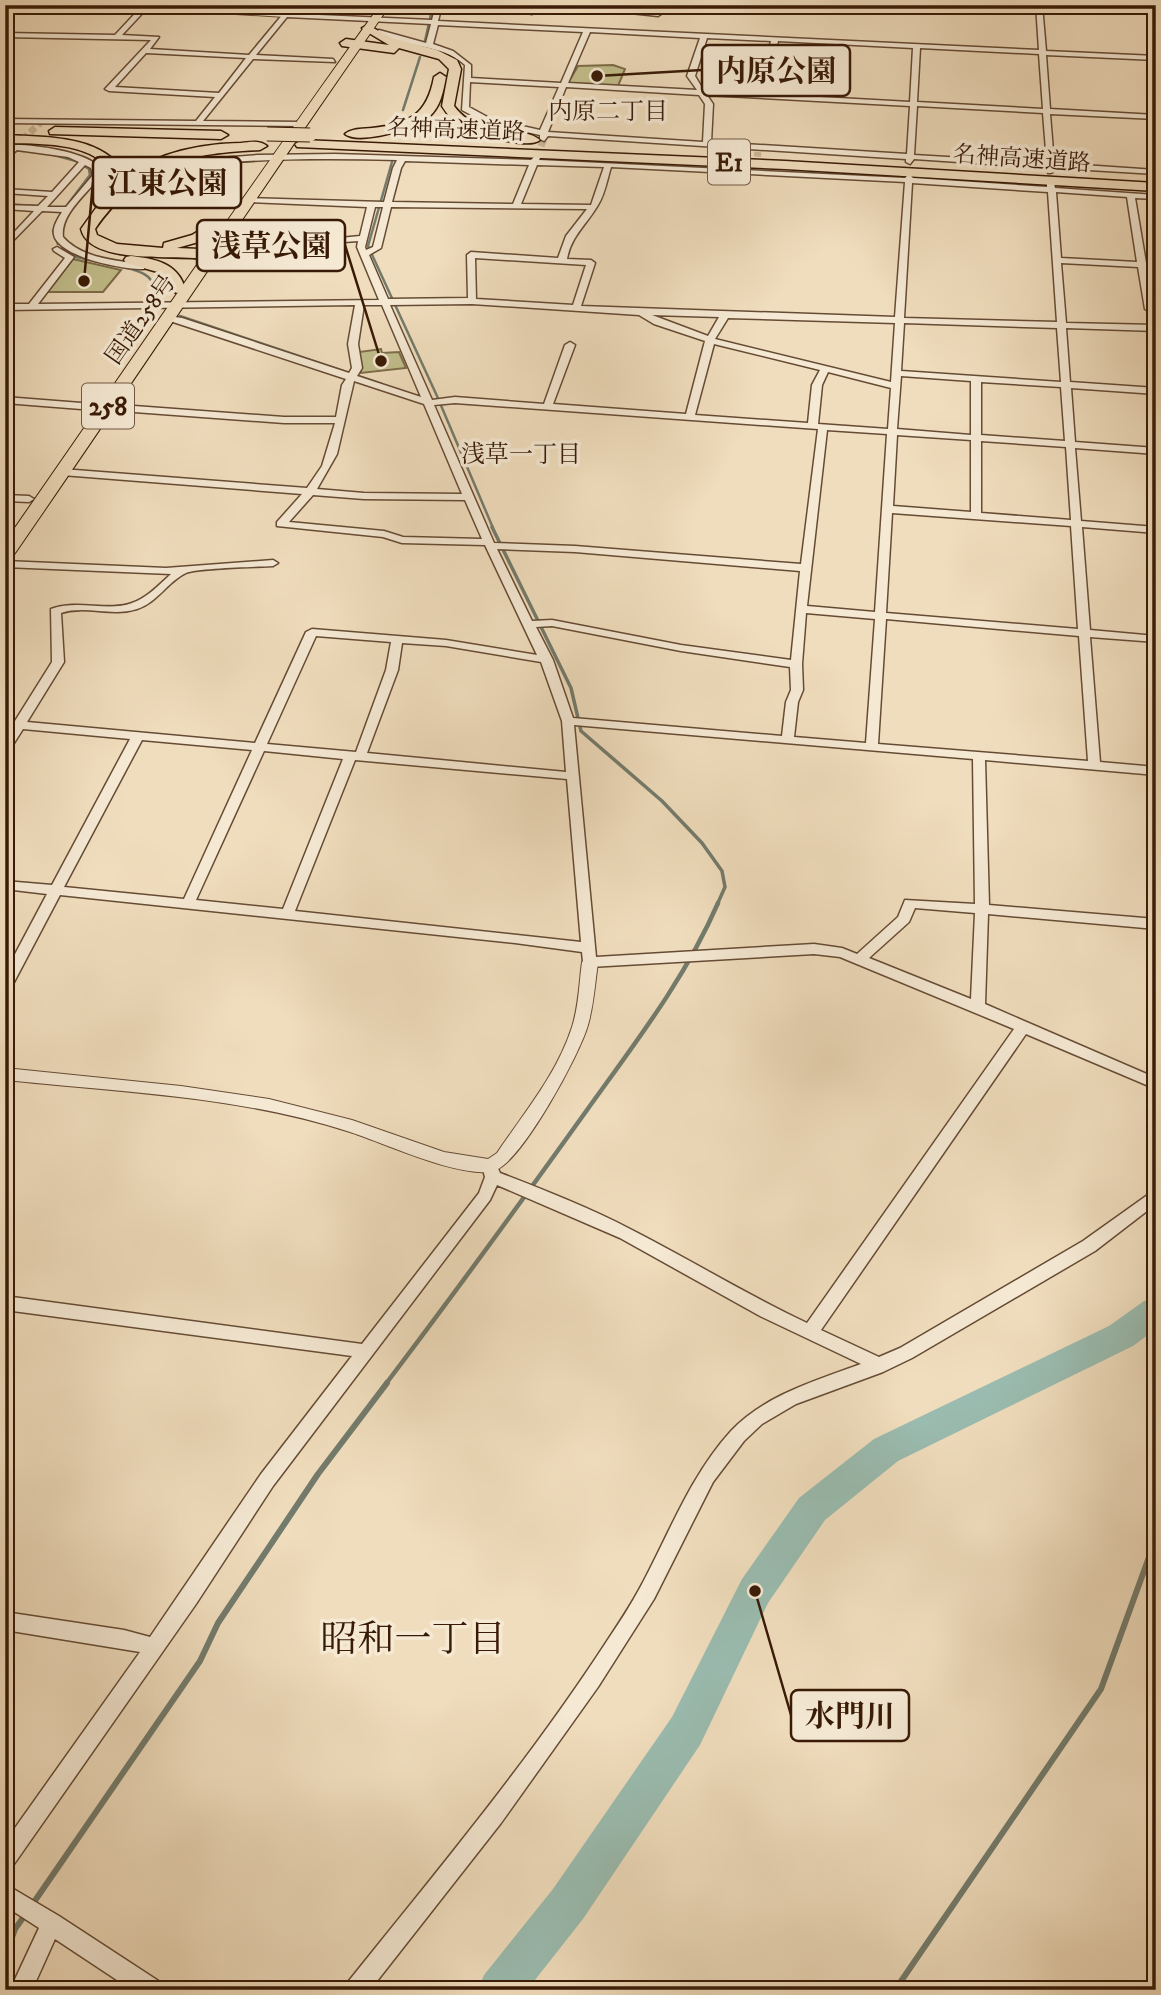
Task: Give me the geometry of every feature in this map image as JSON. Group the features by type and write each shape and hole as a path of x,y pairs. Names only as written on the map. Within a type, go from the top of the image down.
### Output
{"highway":[{"name":"国道258号","path":"371,25 373,5"},
{"name":"国道258号","path":"222,230 267,145 295,124 339,62 385,5"},
{"path":"202,256 127,249 101,243 90,236 89,229 135,175 153,163 185,153 386,130 408,123 427,112 433,103 442,66 434,57 379,37 371,25"},
{"path":"354,44 426,50 451,60 455,69 447,102 450,111 461,121 492,132 579,146 889,164"},
{"path":"339,62 371,52 402,47"},
{"path":"5,130 134,133 267,145"},
{"name":"名神高速道路","path":"305,141 812,166 1156,187"},
{"name":"名神高速道路","path":"305,141 889,164 1156,181"},
{"name":"国道258号","path":"171,310 177,288 248,200 267,145"},
{"path":"9,147 267,145"},
{"path":"9,147 78,147 99,153 111,161 115,166 115,176 78,223 75,233 81,243 97,252 167,269 175,278 177,288"},
{"path":"127,249 177,245 222,230"},
{"name":"国道258号","path":"5,534 171,310 202,256"},
{"path":"141,264 165,263 202,256"},
{"name":"国道258号","path":"5,555 62,472 100,407"}],"street":[{"path":"91,5 302,16 371,25 431,23 588,29 664,24"},
{"path":"266,5 302,16"},
{"path":"429,46 431,23 439,5"},
{"path":"483,5 532,12"},
{"path":"516,26 540,5"},
{"path":"560,5 664,24 704,36 1156,58"},
{"path":"660,5 664,24"},
{"path":"1039,5 1050,168"},
{"path":"117,37 146,7"},
{"path":"197,124 285,15"},
{"path":"371,25 465,60 468,65 465,108 489,121 545,136 707,144 910,160 1156,172"},
{"path":"545,136 544,130 588,29"},
{"path":"5,34 157,38 108,89 221,95"},
{"path":"704,36 691,76 709,104 707,144"},
{"path":"762,95 775,39"},
{"path":"910,160 917,46"},
{"path":"144,51 339,62"},
{"path":"467,80 1156,117"},
{"path":"5,121 295,124"},
{"path":"182,165 267,145 402,159 536,159 608,166 755,170 1051,187 1156,197"},
{"path":"9,147 70,155 95,167 97,175 66,210 58,229 66,246"},
{"path":"362,238 402,159"},
{"path":"516,205 536,159"},
{"path":"5,247 82,162"},
{"path":"562,261 570,233 579,226 592,207 608,166"},
{"path":"872,747 909,178"},
{"path":"1051,187 1094,765"},
{"path":"5,191 53,194"},
{"path":"1130,195 1149,309 1156,312"},
{"path":"248,200 592,207"},
{"path":"368,252 377,248 380,204"},
{"path":"5,207 66,210"},
{"path":"222,230 330,241 362,238"},
{"path":"5,1860 267,1480 485,1196 503,1158 556,1079 574,1041 585,1006 589,955 573,776 574,721 547,660 537,623 468,497 436,402 362,238"},
{"path":"32,306 70,257 56,248 66,246 100,260 141,264"},
{"path":"472,301 471,256 592,263 576,308"},
{"path":"1056,260 1156,266"},
{"path":"5,306 171,310 472,301 642,313 1156,328"},
{"path":"360,303 353,344 354,375 347,385 336,451 321,480 281,524 384,534 402,540 806,568"},
{"path":"171,310 179,320 436,402 455,400 1156,451"},
{"path":"642,313 657,322 710,340 895,386"},
{"path":"690,417 710,340 725,315"},
{"path":"547,407 570,345"},
{"path":"788,739 792,702 797,690 796,664 818,426 817,385 826,368"},
{"path":"896,373 1156,391"},
{"path":"975,378 976,516"},
{"path":"5,400 284,420 340,421"},
{"path":"62,472 377,497 468,497"},
{"path":"5,498 29,499"},
{"path":"887,509 1156,530"},
{"path":"5,564 182,570 273,563"},
{"path":"5,748 58,662 55,611 61,608 137,606 182,570"},
{"path":"801,609 1156,639"},
{"path":"537,623 681,648 796,664"},
{"path":"188,904 312,632 446,643 547,660"},
{"path":"287,915 393,670 397,639"},
{"path":"574,721 1156,771"},
{"path":"5,724 573,776"},
{"path":"5,986 138,736"},
{"path":"978,1007 982,908 979,755"},
{"path":"5,885 515,938 589,955 677,958 814,949 842,953 978,1007 1156,1084"},
{"path":"859,960 904,919 910,903 1156,924"},
{"path":"810,1332 1023,1027"},
{"path":"5,1074 234,1100 293,1110 349,1125 495,1174 626,1234 810,1332 873,1362 877,1367"},
{"path":"356,1990 572,1709 645,1596 693,1503 726,1450 756,1419 794,1397 877,1367 1089,1246 1156,1195"},
{"path":"5,1303 358,1350 364,1353"},
{"path":"5,1621 124,1639 153,1647"},
{"path":"5,1894 152,1990"},
{"path":"21,1990 48,1920"}],"shaded area":[{"path":"613,65 625,69 618,86 568,83 578,66"},
{"path":"73,259 121,270 103,292 47,292"},
{"path":"381,349 382,353 399,352 406,368 361,373 359,352"}],"waterway":[{"path":"425,41 433,5"},
{"path":"403,110 420,57"},
{"path":"5,150 24,151"},
{"path":"50,154 76,161 89,169 90,175 65,208 62,208"},
{"path":"392,162 368,246 437,396 493,528"},
{"path":"5,204 36,206"},
{"path":"58,244 53,231 63,211"},
{"path":"64,249 76,257 108,264"},
{"path":"124,267 148,277 154,286 157,300"},
{"path":"180,316 382,384"},
{"path":"492,527 571,688 581,731 662,801 702,843 722,871 725,887 717,905"},
{"path":"385,1385 641,1035 675,984 718,903"},
{"path":"499,1990 568,1904 686,1731 755,1591 812,1509 886,1450 1121,1336 1156,1311"},
{"path":"32,1905 200,1661 218,1623 318,1474 387,1383"},
{"path":"895,1990 1101,1689 1156,1538"},
{"path":"5,1957 15,1929 25,1915"}],"tunnel":[{"path":"15,147 42,121"},
{"path":"537,156 544,139"},
{"path":"756,167 758,152"}],"place":[{"name":"内原公園","path":"597,76"},
{"name":"江東公園","path":"84,281"},
{"name":"浅草公園","path":"381,361"},
{"name":"水門川","path":"755,1591"}],"district":[{"name":"内原二丁目","path":"608,111"},
{"name":"浅草一丁目","path":"521,454"},
{"name":"昭和一丁目","path":"413,1638"}]}
